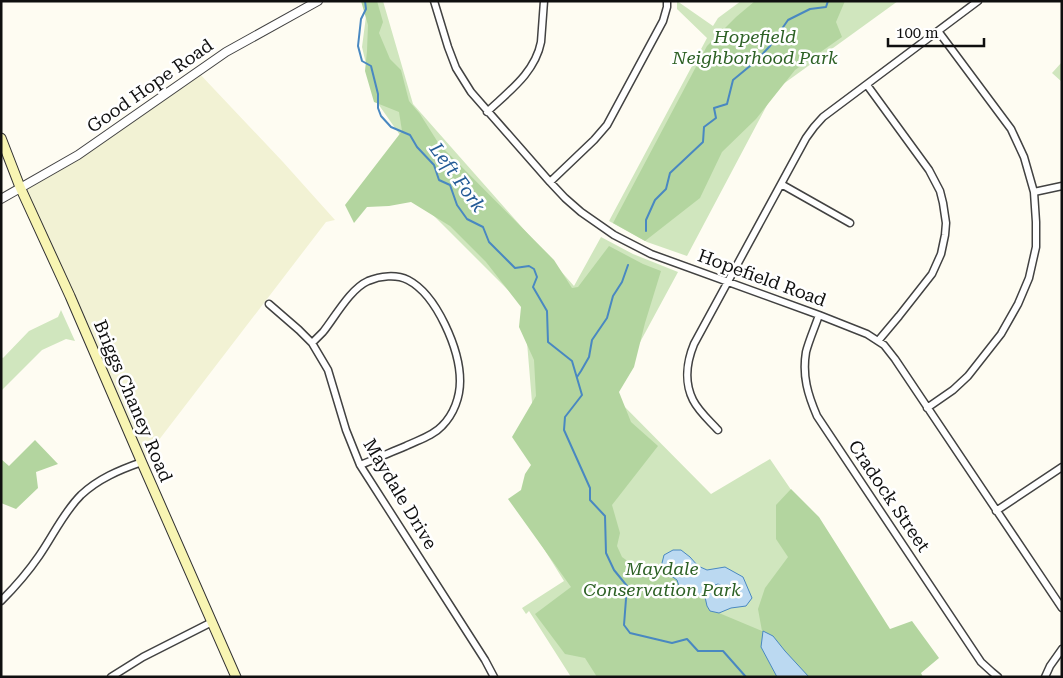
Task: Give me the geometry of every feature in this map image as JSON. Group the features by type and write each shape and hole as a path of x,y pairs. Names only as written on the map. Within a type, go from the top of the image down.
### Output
{"main road":[{"name":"Briggs Chaney Road","path":"1,138 20,187 70,296 236,677"}],"street":[{"name":"Good Hope Road","path":"1,199 78,154 226,52 318,1"},
{"name":"Hopefield Road","path":"434,1 456,68 471,92 486,112 550,182 581,212 614,235 652,254 819,315 867,334 884,345 1062,608"},
{"path":"486,112 523,78 534,62 541,42 544,1"},
{"path":"550,182 607,125 662,21 667,1"},
{"path":"718,430 701,412 693,400 688,385 689,356 806,138 824,117 978,1"},
{"path":"927,408 953,390 968,376 1001,334 1018,304 1029,278 1036,248 1034,192 1024,157 1011,129 938,31"},
{"path":"867,84 929,170 940,191 946,223 941,254 932,274 878,341"},
{"path":"781,184 850,223"},
{"path":"1034,192 1062,186"},
{"path":"312,343 361,285 369,280 386,276 406,279 418,286 436,308 449,332 456,355 460,382 457,404 450,416 442,426 430,435 360,465"},
{"name":"Maydale Drive","path":"269,304 300,330 312,343 328,370 346,430 360,465 494,677"},
{"name":"Cradock Street","path":"819,315 806,352 805,368 806,387 817,416 982,662 998,677"},
{"path":"1,601 39,557 64,517 80,496 102,479 142,462"},
{"path":"996,511 1062,468"},
{"path":"111,677 143,657 212,622"},
{"path":"1045,677 1062,649"}],"green space":[{"name":"Maydale Conservation Park","path":"361,1 377,1 383,22 379,33 390,59 401,70 409,101 420,114 439,144 554,260 572,288 578,287 609,246 661,271 634,367 619,392 631,422 658,446 612,505 620,533 617,546 622,557 652,579 664,571 678,580 680,589 705,597 710,611 762,631 758,609 765,588 788,557 776,539 776,505 791,489 819,517 890,629 912,621 939,658 921,673 923,677 597,677 585,658 565,654 535,614 571,587 508,499 521,490 525,474 531,465 512,437 536,396 534,360 519,327 521,307 486,262 450,226 411,202 367,207 354,223 345,205 402,131 399,112 374,102 365,71 368,25"},
{"name":"Maydale Conservation Park","path":"368,1 383,1 413,104 574,286 601,237 633,254 678,272 612,394 711,494 770,459 919,677 571,677 529,611 526,614 522,608 564,581 526,520 541,511 524,306 381,163 402,138 374,98 362,47"},
{"name":"Hopefield Neighborhood Park","path":"677,1 713,26 718,18 741,1 898,1 775,90 687,256 647,242 609,221 707,38 677,9"},
{"name":"Hopefield Neighborhood Park","path":"755,1 845,1 836,22 842,37 795,70 756,119 722,152 700,198 645,241 613,223 707,46"},
{"path":"1062,62 1062,82 1052,73"},
{"path":"197,71 335,220 326,222 142,462 20,187 78,155"},
{"path":"61,310 75,341 66,339 42,350 1,391 1,357 3,358 29,331 58,317"},
{"path":"35,440 58,464 36,472 38,488 16,509 1,503 1,459 9,466"}],"water":[{"path":"673,550 681,550 698,566 707,570 725,567 743,577 752,598 746,606 731,608 719,613 710,611 705,597 680,589 677,580 664,571 662,563 664,555","holes":["715,585 731,585 734,590 729,596 722,598 714,590"]},
{"path":"763,631 773,636 809,677 777,677 761,647"}],"waterway":[{"name":"Left Fork","path":"365,1 366,9 361,19 358,46 362,61 371,66 381,116 391,127 410,135 417,147 434,165 439,180 450,185 457,205 467,219 483,227 489,242 515,268 529,266 534,269 537,277 533,287 547,311 548,342 572,361 582,395 565,417 564,430 590,488 590,500 605,516 606,553 614,570 627,586 624,625 630,633 672,643 687,639 698,651 723,651 746,677"},
{"path":"646,231 646,220 655,200 666,189 670,173 703,142 704,127 716,118 714,108 727,104 733,80 756,61 770,46 788,20 810,9 826,7 828,1"},
{"path":"577,377 589,357 592,340 607,318 613,296 622,282 628,265"}]}
